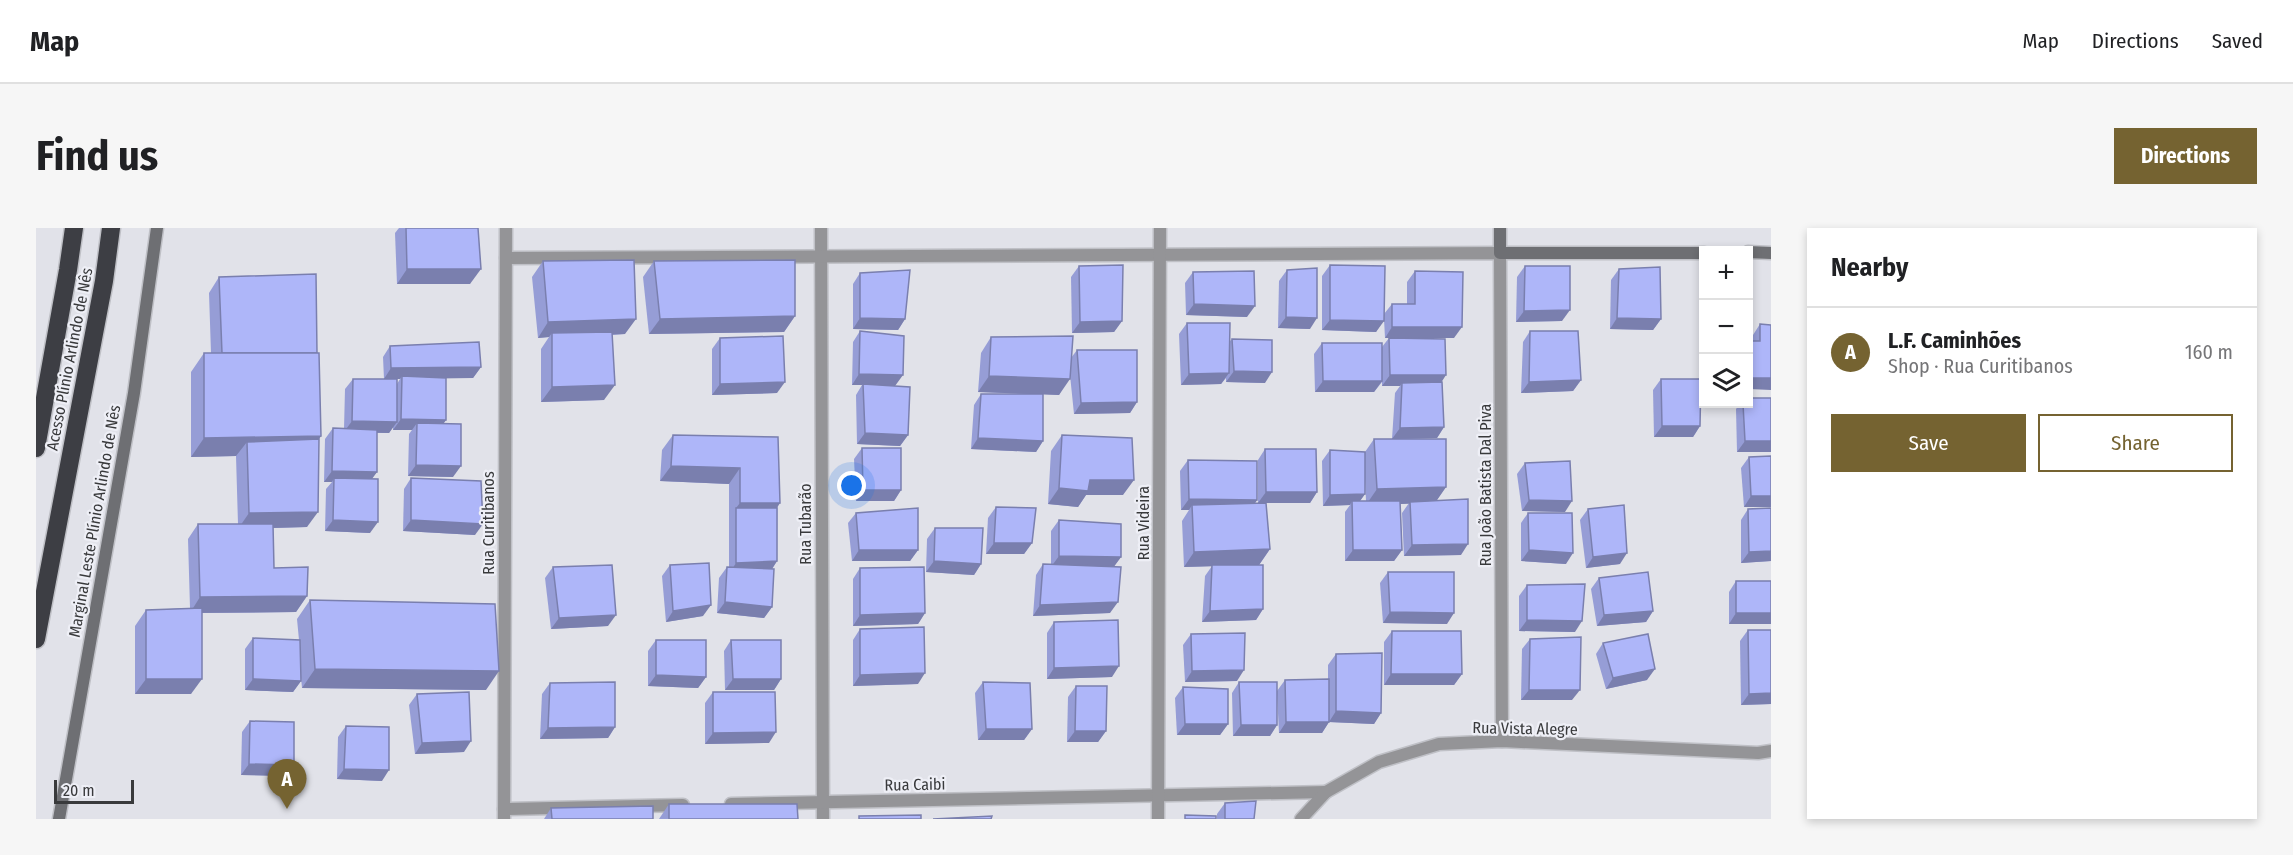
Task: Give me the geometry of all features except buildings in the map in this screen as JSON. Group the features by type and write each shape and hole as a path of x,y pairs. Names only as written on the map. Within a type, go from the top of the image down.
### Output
{"highway":[{"name":"Acesso Plínio Arlindo de Nês","path":"36,448 74,228"},
{"name":"Acesso Plínio Arlindo de Nês","path":"36,639 104,281 111,228"}],"main road":[{"name":"Marginal Leste Plínio Arlindo de Nês","path":"59,819 134,393 157,228"},
{"name":"Rua João Batista Dal Piva","path":"1500,228 1500,253"},
{"path":"1753,252 1771,253"},
{"path":"1500,253 1699,253"}],"street":[{"name":"Rua Curitibanos","path":"504,814 506,228"},
{"name":"Rua Tubarão","path":"821,228 823,819"},
{"name":"Rua Videira","path":"1158,819 1160,228"},
{"path":"506,258 1500,253"},
{"name":"Rua João Batista Dal Piva","path":"1500,253 1502,741"},
{"name":"Rua Vista Alegre","path":"1301,819 1326,792 1379,762 1439,744 1502,741 1758,753 1771,751"},
{"name":"Rua Caibi","path":"717,805 1326,792"},
{"path":"504,814 693,805"}],"place":[{"name":"L.F. Caminhões","path":"287,809"}]}
